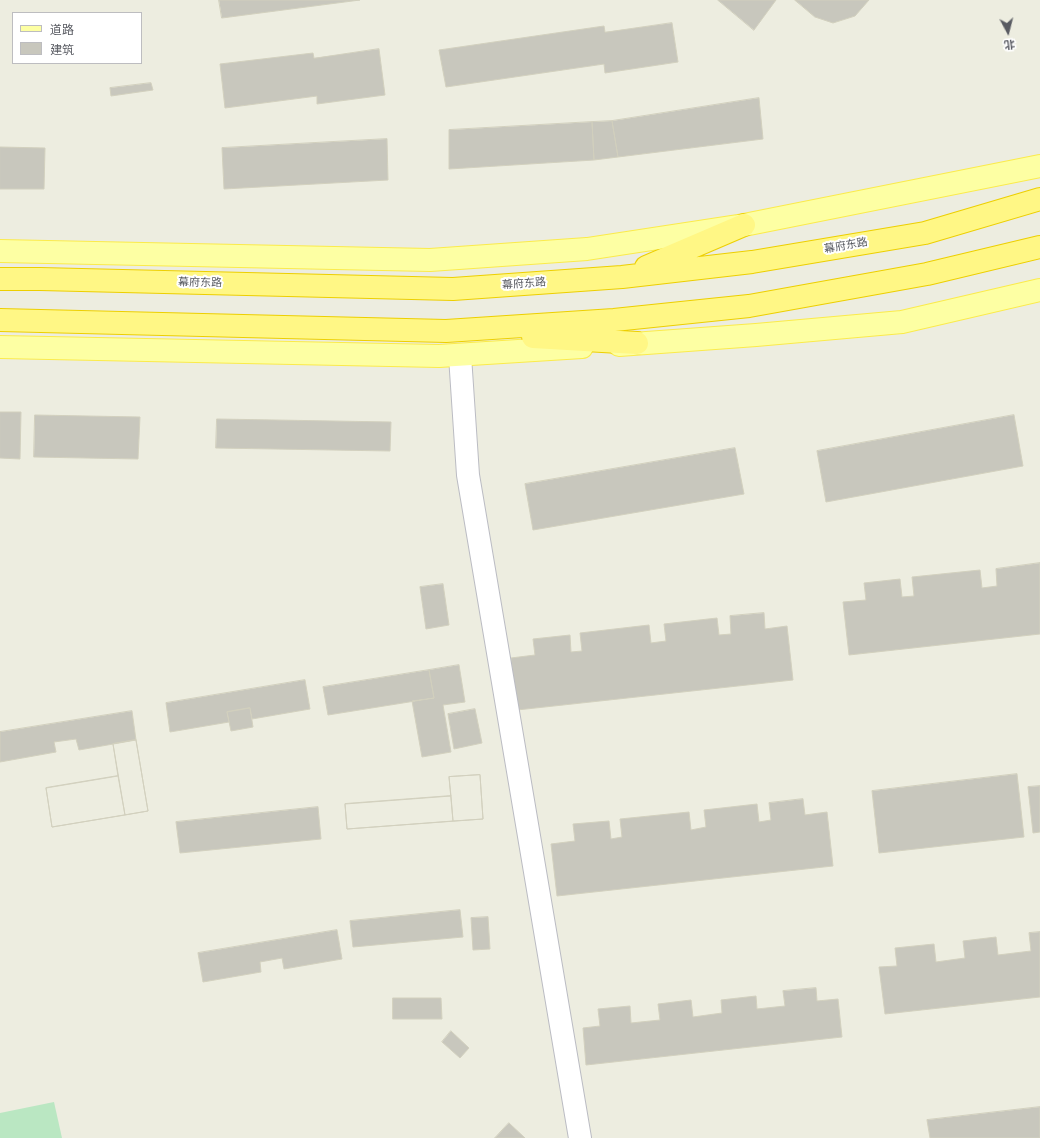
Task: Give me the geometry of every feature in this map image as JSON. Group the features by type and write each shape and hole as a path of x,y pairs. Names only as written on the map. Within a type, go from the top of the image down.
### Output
{"highway":[{"name":"幕府东路","path":"0,279 453,289 622,277 752,262 925,233 1040,199"},
{"path":"622,277 744,225"},
{"path":"446,331 614,320 748,306 927,274 1040,247"},
{"path":"0,320 446,331 637,343"}],"main road":[{"path":"0,251 430,260 587,249 744,225 1040,166"},
{"path":"0,347 460,356 756,335 902,322 1040,290"}],"street":[{"path":"460,356 468,474 580,1138"}],"green space":[{"path":"54,1102 62,1138 0,1138 0,1113"}],"building":[{"path":"219,0 360,0 222,18"},
{"path":"718,0 776,0 754,30"},
{"path":"795,0 869,0 855,16 833,23 815,17"},
{"path":"672,23 678,62 605,73 604,64 446,87 439,50 604,26 605,32"},
{"path":"379,49 385,95 317,104 317,96 225,108 220,64 313,53 314,58"},
{"path":"151,83 153,90 111,96 110,88"},
{"path":"759,98 763,139 618,157 612,121"},
{"path":"612,121 618,157 594,160 592,122"},
{"path":"592,122 594,160 449,169 449,130"},
{"path":"387,139 388,180 224,189 222,148"},
{"path":"0,147 45,148 44,189 0,189"},
{"path":"0,412 21,412 20,459 0,458"},
{"path":"35,415 140,417 138,459 34,457"},
{"path":"1014,415 1023,466 826,502 817,451"},
{"path":"217,419 391,422 390,451 216,448"},
{"path":"735,448 744,494 533,530 525,484"},
{"path":"1040,563 1040,634 849,655 843,602 866,600 864,583 900,579 902,597 914,596 912,577 980,570 982,588 997,586 996,569"},
{"path":"443,584 449,625 426,629 420,587"},
{"path":"764,613 765,629 787,626 793,680 517,710 511,658 535,655 533,639 570,635 571,652 582,651 580,633 649,625 651,643 666,641 664,624 717,618 719,635 731,634 730,616"},
{"path":"459,665 465,702 443,705 451,752 422,757 412,701 434,698 429,670"},
{"path":"429,670 434,698 328,715 323,687"},
{"path":"305,680 310,709 252,719 250,708 227,712 229,722 170,732 166,703"},
{"path":"250,708 253,727 231,731 227,712"},
{"path":"475,709 482,743 454,749 448,714"},
{"path":"132,711 136,740 79,750 76,739 54,742 56,752 0,762 0,732"},
{"path":"136,740 148,811 52,827 46,788 118,776 113,744"},
{"path":"136,740 148,811 125,815 113,744"},
{"path":"1017,774 1024,837 879,853 872,791"},
{"path":"480,775 483,819 453,821 449,777"},
{"path":"480,775 483,819 347,829 345,804 451,796 449,777"},
{"path":"118,776 125,815 52,827 46,788"},
{"path":"1040,786 1040,832 1033,833 1028,787"},
{"path":"451,796 453,821 347,829 345,804"},
{"path":"803,799 805,815 827,812 833,866 557,896 551,844 575,841 573,824 609,821 611,839 622,837 620,819 689,812 691,830 706,827 704,810 757,804 759,822 771,820 769,803"},
{"path":"318,807 321,839 180,853 176,822"},
{"path":"460,910 463,937 353,947 350,921"},
{"path":"488,917 490,949 473,950 471,918"},
{"path":"337,930 342,959 284,969 282,958 260,962 261,972 203,982 198,953"},
{"path":"1040,932 1040,997 885,1014 879,967 897,966 895,948 934,944 936,962 965,958 963,941 996,937 998,955 1031,951 1029,933"},
{"path":"816,988 817,1001 838,999 842,1037 586,1065 583,1028 600,1026 598,1009 630,1006 631,1023 660,1020 658,1004 691,1000 693,1017 722,1013 721,1000 756,996 757,1009 785,1006 783,991"},
{"path":"393,998 441,998 442,1019 393,1019"},
{"path":"451,1031 469,1048 460,1058 442,1042"},
{"path":"1040,1107 1040,1138 930,1138 927,1120"},
{"path":"509,1123 525,1138 495,1138"}]}
